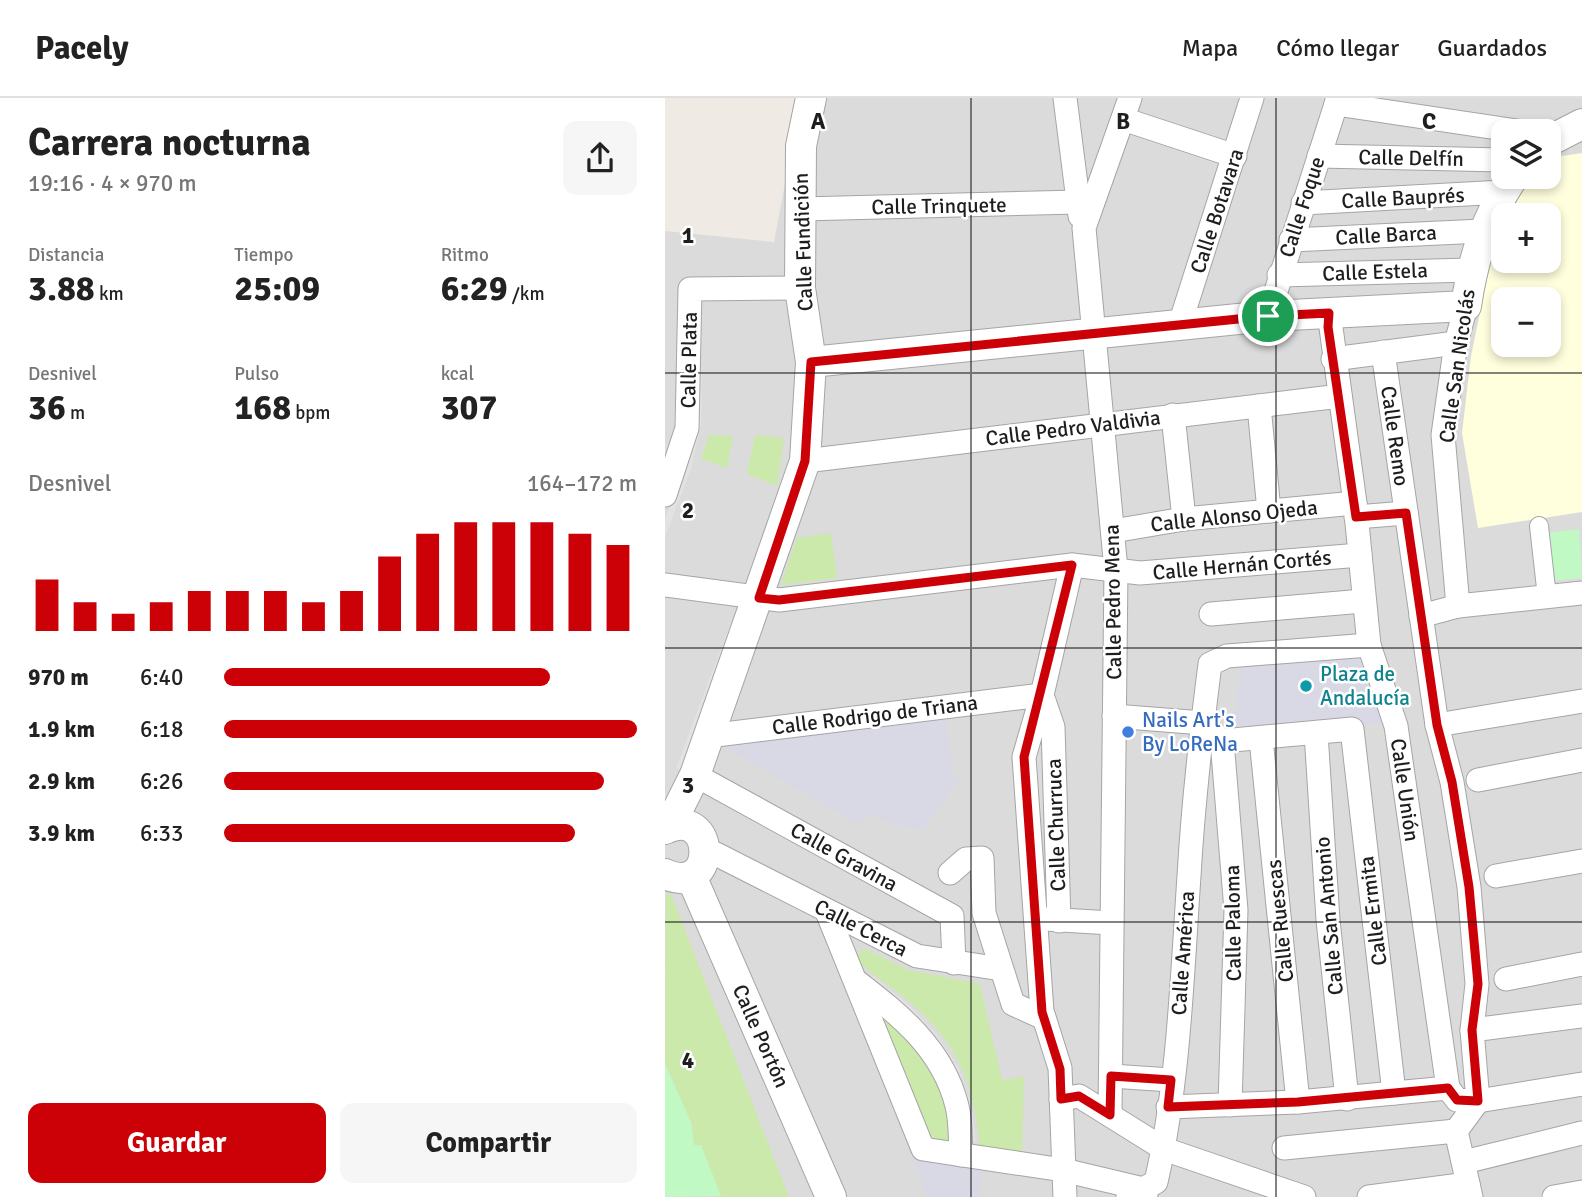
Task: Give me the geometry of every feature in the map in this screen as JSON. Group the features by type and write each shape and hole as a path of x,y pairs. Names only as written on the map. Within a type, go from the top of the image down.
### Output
{"street":[{"name":"Calle Fundición","path":"671,816 695,775 805,461 811,362 800,288 801,146 811,98"},
{"path":"1065,98 1077,202 1084,228"},
{"name":"Calle Botavara","path":"1180,324 1252,98"},
{"path":"1578,98 1582,104"},
{"path":"1337,101 1491,127"},
{"name":"Calle Foque","path":"1268,316 1337,101"},
{"path":"1126,108 1235,156"},
{"name":"Calle Pedro Mena","path":"1110,1115 1116,570 1084,228 1126,108"},
{"path":"1561,133 1582,124"},
{"name":"Calle Delfín","path":"1319,156 1491,160"},
{"name":"Calle Bauprés","path":"1303,203 1491,186"},
{"name":"Calle San Nicolás","path":"1458,606 1443,435 1456,343 1466,306 1471,270 1482,231 1506,189"},
{"name":"Calle Trinquete","path":"801,209 1077,202"},
{"name":"Calle Barca","path":"1291,240 1482,231"},
{"name":"Calle Estela","path":"1279,275 1471,270"},
{"name":"Calle Plata","path":"665,495 687,428 690,289 800,288"},
{"path":"811,362 1268,316 1466,306"},
{"name":"Calle Unión","path":"1329,313 1333,359 1356,510 1369,645 1396,726 1448,1088"},
{"path":"1333,359 1456,343"},
{"name":"Calle Remo","path":"1383,352 1437,725 1452,782 1469,887 1478,984 1472,1030 1478,1101"},
{"name":"Calle Pedro Valdivia","path":"805,461 1340,396"},
{"path":"1259,406 1269,512"},
{"path":"1173,415 1184,519"},
{"name":"Calle Alonso Ojeda","path":"1113,531 1184,519 1269,512 1356,510 1406,513"},
{"path":"1539,526 1547,597"},
{"name":"Calle Hernán Cortés","path":"665,585 779,600 1072,565 1140,573 1360,555"},
{"path":"1065,1197 1060,1069 1044,1017 1024,757 1042,695 1072,565"},
{"path":"1421,616 1458,606 1547,597 1581,600"},
{"path":"1211,614 1363,601"},
{"name":"Calle América","path":"1144,1191 1164,1149 1184,983 1189,876 1202,723 1210,664 1227,656 1369,645"},
{"name":"Calle Rodrigo de Triana","path":"708,736 1042,695"},
{"name":"Calle Churruca","path":"1042,695 1053,727 1059,921"},
{"path":"1437,725 1582,701"},
{"path":"1114,716 1202,723 1222,741 1316,733"},
{"name":"Calle Ermita","path":"1316,733 1352,729 1394,1093"},
{"name":"Calle San Antonio","path":"1316,733 1328,920 1346,1099"},
{"name":"Calle Ruescas","path":"1261,739 1298,1102"},
{"name":"Calle Paloma","path":"1222,741 1236,909 1230,1105"},
{"path":"1478,780 1582,760"},
{"name":"Calle Gravina","path":"695,775 952,916 954,962"},
{"name":"Calle Portón","path":"671,816 699,834 704,842 687,870 831,1197"},
{"name":"Calle Cerca","path":"687,870 716,854 917,956 1001,969"},
{"path":"950,873 966,859 982,858 984,913 1013,1004 1044,1017"},
{"path":"1496,876 1582,861"},
{"path":"827,912 923,1149 1063,1170 1144,1191"},
{"name":"Calle Churruca","path":"1035,918 1111,923"},
{"path":"1506,979 1582,964"},
{"path":"855,980 898,1014 922,1038 944,1070 957,1107 961,1155"},
{"path":"1472,1030 1582,1016"},
{"path":"1111,1076 1171,1080"},
{"path":"1168,1107 1346,1099 1448,1088 1457,1100 1478,1101 1582,1084"},
{"path":"1061,1099 1079,1096 1164,1149 1304,1197"},
{"path":"1284,1148 1456,1131 1478,1101"},
{"path":"1456,1131 1468,1181"},
{"path":"1369,1197 1468,1181 1582,1133"},
{"path":"1554,1197 1582,1192"}],"shaded area":[{"path":"801,98 1582,98 1582,1197 665,1197 665,231 774,242"},
{"path":"1582,153 1582,512 1478,528 1462,433 1471,356 1491,259 1491,273 1561,273 1561,203 1516,203 1524,189 1561,189 1561,156"},
{"path":"696,372 702,372 701,424 691,469 665,537 665,519 685,467"},
{"path":"731,622 738,624 683,771 676,768"},
{"name":"Plaza de Andalucía","path":"1359,654 1388,723 1361,725 1360,720 1234,725 1241,664"},
{"path":"945,715 953,776 961,777 923,830 894,825 866,814 859,825 729,750 732,738"},
{"path":"872,975 910,1006 937,1035 958,1067 971,1104 976,1142 969,1142 963,1106 867,982"},
{"path":"913,1157 981,1168 980,1197 927,1197"}],"green space":[{"path":"709,435 733,436 727,468 701,459"},
{"path":"755,435 784,438 777,486 747,474"},
{"path":"1579,529 1582,578 1550,581 1545,533"},
{"path":"831,533 837,578 781,585 797,538"},
{"path":"666,894 671,894 789,1197 712,1197 720,1196 694,1145 691,1122 665,1064"},
{"path":"865,949 909,970 980,984 1002,1080 1024,1077 1022,1155 980,1149 968,1083 950,1047 923,1014 860,962 855,956"},
{"path":"869,1000 916,1040 950,1109 952,1144 929,1139"},
{"path":"665,1064 691,1122 694,1145 701,1145 721,1196 665,1197"}],"place":[{"name":"Plaza de Andalucía","path":"1306,686"},
{"name":"Nails Art's By LoReNa","path":"1128,732"}],"route":[{"path":"1329,313 1328,327 1356,517 1406,513 1437,725 1452,782 1469,887 1478,984 1472,1030 1478,1101 1457,1100 1448,1088 1346,1099 1168,1107 1171,1080 1111,1076 1110,1115 1079,1096 1061,1099 1060,1069 1042,1012 1035,924 1024,757 1042,695 1072,565 779,600 759,598 805,461 811,362 1268,316 1329,313"}]}
